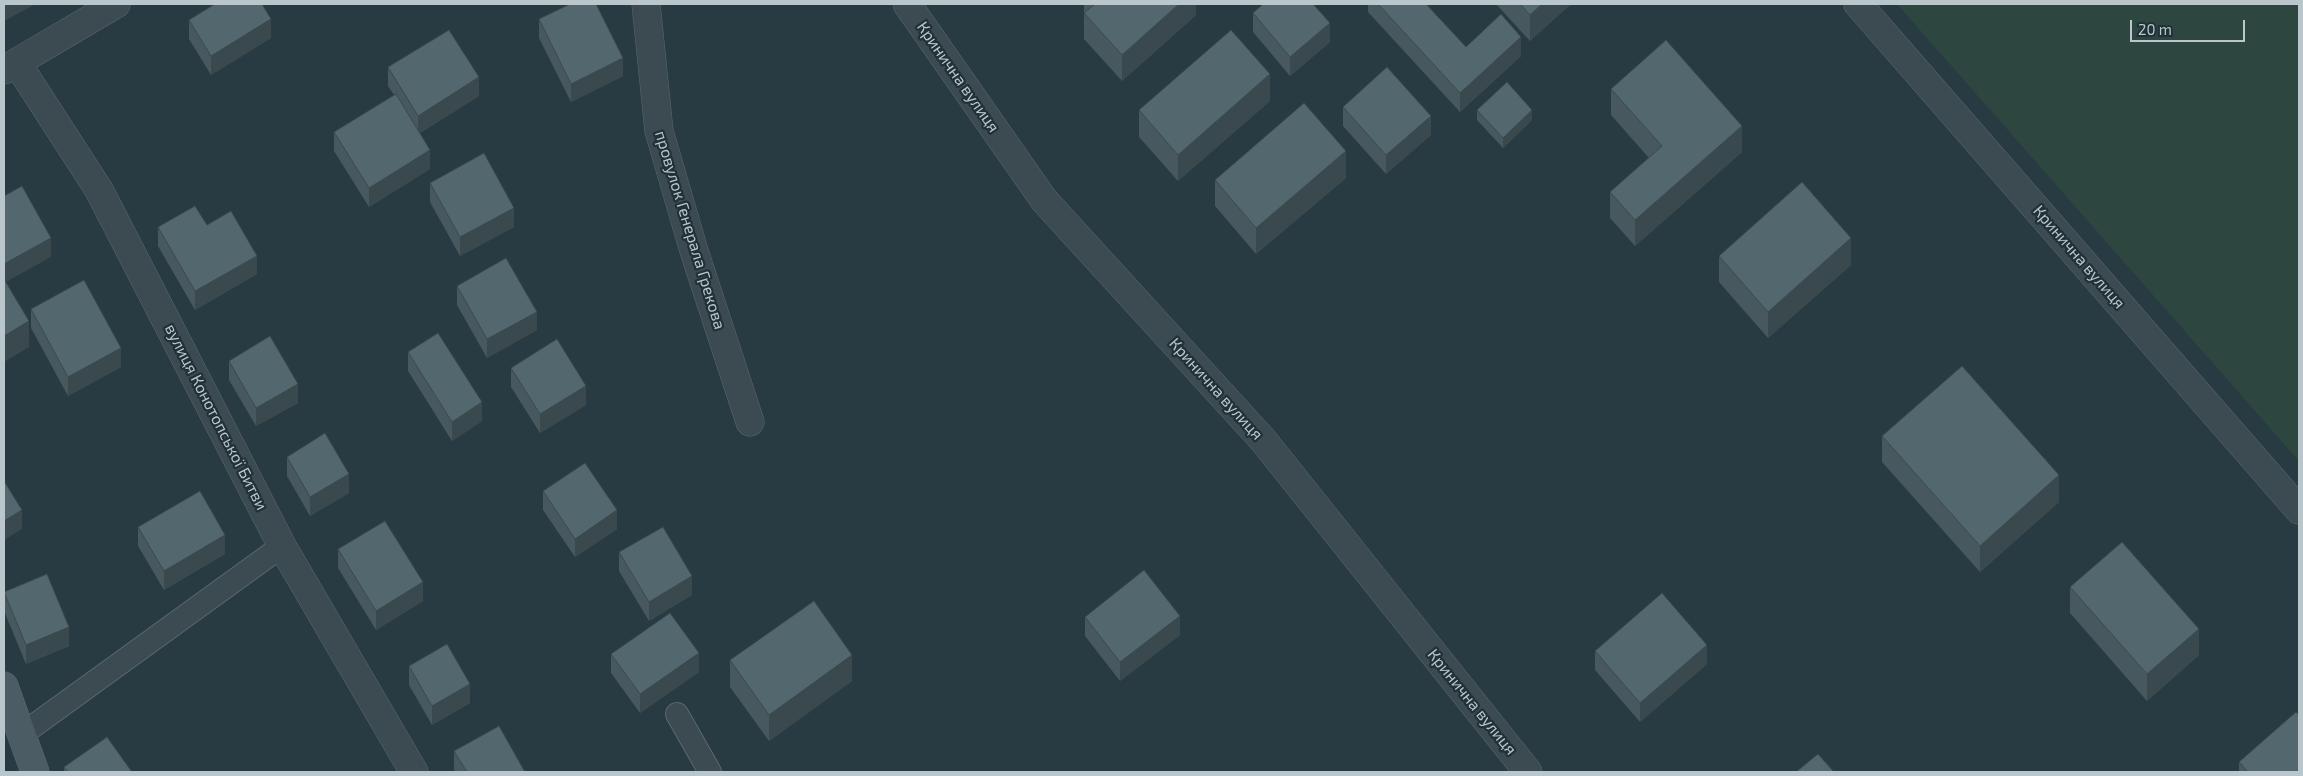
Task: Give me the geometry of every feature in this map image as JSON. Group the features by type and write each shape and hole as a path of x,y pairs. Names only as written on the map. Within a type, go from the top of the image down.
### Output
{"main road":[{"path":"4,686 35,772"}],"street":[{"path":"10,67 116,4"},
{"name":"провулок Генерала Грекова","path":"646,4 659,131 694,251 750,422"},
{"name":"Кринична вулиця","path":"907,4 1044,200 1263,440 1528,772"},
{"name":"Кринична вулиця","path":"1858,4 2299,510"},
{"name":"вулиця Конотопської Битви","path":"10,67 99,190 282,546 414,772"}],"lane":[{"path":"21,735 282,546"},
{"path":"677,714 710,772"}],"green space":[{"path":"1897,4 2299,4 2299,461"}],"building":[{"path":"215,4 262,4 271,19 211,56 189,20"},
{"path":"570,4 596,4 623,58 571,84 539,19"},
{"path":"1095,4 1179,4 1122,55 1084,13"},
{"path":"1263,4 1313,4 1330,23 1290,57 1253,13"},
{"path":"1378,4 1426,4 1466,47 1501,14 1521,37 1460,93"},
{"path":"1520,4 1542,4 1530,15"},
{"path":"449,30 479,77 418,116 388,67"},
{"path":"1231,30 1270,74 1178,155 1139,110"},
{"path":"1666,40 1742,126 1635,220 1610,192 1662,146 1611,89"},
{"path":"1387,67 1431,116 1386,155 1343,107"},
{"path":"1507,82 1532,110 1503,138 1477,110"},
{"path":"396,94 430,150 369,188 334,132"},
{"path":"1304,103 1346,151 1256,228 1215,180"},
{"path":"484,153 514,208 460,237 430,183"},
{"path":"1802,182 1851,238 1768,312 1719,256"},
{"path":"22,186 51,238 4,264 4,196"},
{"path":"195,206 207,225 231,211 257,256 195,291 158,227"},
{"path":"506,258 537,312 487,339 457,286"},
{"path":"4,279 29,321 4,336"},
{"path":"84,280 121,348 68,377 31,309"},
{"path":"438,333 482,402 452,422 408,352"},
{"path":"270,336 298,384 256,408 229,361"},
{"path":"557,339 586,386 540,414 511,368"},
{"path":"1962,366 2059,475 1980,546 1882,436"},
{"path":"325,433 349,474 310,497 287,457"},
{"path":"585,463 617,510 575,539 543,491"},
{"path":"4,481 22,510 4,521"},
{"path":"200,491 225,535 164,571 138,527"},
{"path":"385,521 423,582 376,611 338,549"},
{"path":"663,527 692,576 649,602 619,552"},
{"path":"2122,542 2199,629 2147,674 2070,587"},
{"path":"1144,570 1180,616 1120,662 1085,617"},
{"path":"47,574 69,627 26,645 4,592"},
{"path":"1662,593 1707,645 1640,703 1595,651"},
{"path":"814,601 852,655 769,715 730,660"},
{"path":"670,613 699,653 640,694 611,654"},
{"path":"447,644 470,684 432,706 409,666"},
{"path":"2296,712 2299,715 2299,772 2248,772 2239,762"},
{"path":"499,726 525,772 467,772 454,751"},
{"path":"107,737 132,772 68,772 64,767"},
{"path":"1818,754 1834,772 1796,772"}]}
